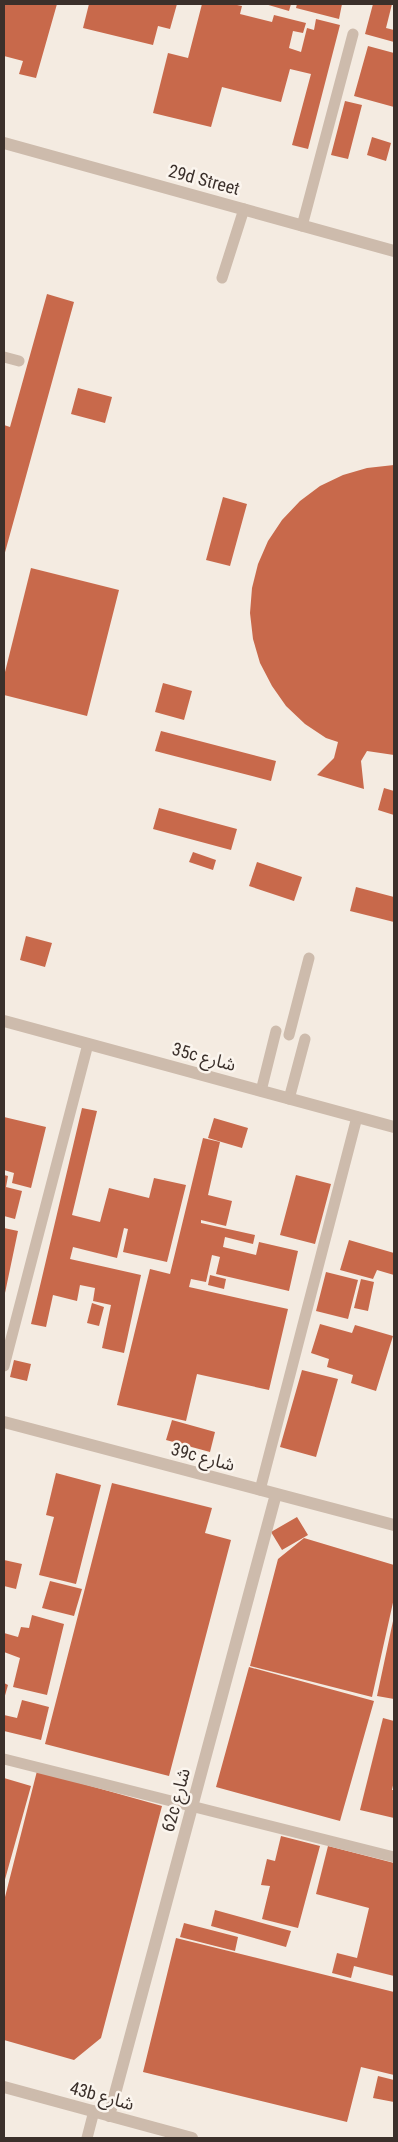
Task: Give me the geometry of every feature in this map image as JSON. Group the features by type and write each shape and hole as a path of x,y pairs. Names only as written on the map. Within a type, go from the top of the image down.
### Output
{"street":[{"name":"29d Street","path":"4,143 394,251"},
{"name":"35c شارع","path":"4,1022 394,1127"},
{"name":"39c شارع","path":"4,1422 394,1525"},
{"name":"62c شارع","path":"109,2116 276,1494"},
{"name":"43b شارع","path":"4,2087 192,2138"}],"lane":[{"path":"302,226 353,34"},
{"path":"222,278 244,209"},
{"path":"4,356 19,361"},
{"path":"289,1034 309,958"},
{"path":"261,1091 276,1031"},
{"path":"289,1099 305,1039"},
{"path":"4,1366 88,1044"},
{"path":"260,1490 357,1117"},
{"path":"4,1759 394,1858"},
{"path":"87,2138 94,2112"}],"building":[{"path":"4,4 57,4 36,78 19,74 23,61 4,56"},
{"path":"89,4 177,4 170,29 158,26 153,45 83,28"},
{"path":"202,4 232,4 242,6 240,14 272,22 274,15 306,23 303,33 293,31 289,48 301,52 307,28 314,30 316,19 340,25 308,149 292,145 311,74 290,69 281,102 222,87 211,127 153,113 168,53 188,58"},
{"path":"265,4 291,4 289,11"},
{"path":"297,4 342,4 339,19 296,8"},
{"path":"373,4 392,4 386,28 394,30 394,42 365,34"},
{"path":"368,46 394,53 394,107 354,96"},
{"path":"345,101 362,105 348,159 331,155"},
{"path":"372,137 391,143 386,161 367,155"},
{"path":"47,294 74,302 4,556 4,425 10,427"},
{"path":"78,388 112,397 105,423 71,414"},
{"path":"394,465 394,755 367,751 361,761 364,789 317,775 334,758 338,742 326,738 305,724 286,706 272,686 260,663 253,639 250,613 252,588 258,564 268,541 282,520 300,501 320,486 343,475 367,468"},
{"path":"223,497 247,504 230,566 206,560"},
{"path":"31,568 119,590 87,716 4,695 4,676"},
{"path":"163,683 192,691 184,720 155,712"},
{"path":"161,731 276,761 271,781 155,751"},
{"path":"384,788 394,791 394,815 378,810"},
{"path":"159,808 237,829 231,850 153,829"},
{"path":"193,852 216,860 213,870 189,862"},
{"path":"257,862 302,877 294,901 249,886"},
{"path":"356,887 394,897 394,922 350,911"},
{"path":"26,936 52,943 45,967 20,960"},
{"path":"82,1108 97,1111 72,1215 100,1222 109,1188 149,1198 154,1178 186,1185 167,1262 123,1252 128,1229 124,1228 117,1258 73,1247 70,1259 141,1275 124,1353 102,1348 111,1305 93,1301 95,1288 80,1285 77,1301 53,1295 46,1327 31,1324"},
{"path":"4,1117 46,1127 31,1188 12,1183 14,1173 4,1170"},
{"path":"214,1118 248,1128 242,1148 208,1138"},
{"path":"203,1138 220,1142 208,1195 232,1201 226,1226 201,1220 201,1223 255,1235 253,1244 225,1237 223,1247 256,1255 259,1242 298,1251 289,1291 216,1274 220,1257 212,1255 206,1282 191,1279 189,1287 288,1309 269,1390 197,1374 186,1421 117,1405 150,1269 170,1274"},
{"path":"4,1175 8,1176 6,1187 22,1191 15,1219 4,1216"},
{"path":"296,1175 331,1184 315,1244 280,1235"},
{"path":"4,1228 18,1231 5,1293 4,1293"},
{"path":"349,1240 394,1253 394,1275 377,1270 373,1279 340,1270"},
{"path":"326,1272 358,1280 348,1319 316,1311"},
{"path":"210,1275 226,1279 224,1289 208,1285"},
{"path":"361,1279 374,1282 368,1311 354,1308"},
{"path":"92,1303 104,1307 99,1326 87,1323"},
{"path":"320,1324 352,1333 355,1325 393,1336 376,1391 351,1383 353,1375 327,1367 329,1359 311,1353"},
{"path":"14,1360 31,1364 27,1381 10,1377"},
{"path":"302,1370 338,1379 316,1457 280,1447"},
{"path":"172,1420 215,1432 210,1452 166,1440"},
{"path":"56,1473 101,1485 76,1584 39,1575 54,1517 46,1515"},
{"path":"112,1483 212,1508 205,1533 231,1540 169,1776 45,1744"},
{"path":"297,1517 308,1535 282,1550 271,1532"},
{"path":"304,1538 394,1565 394,1598 372,1697 250,1666 278,1559"},
{"path":"4,1560 22,1564 16,1589 4,1586"},
{"path":"50,1581 82,1589 74,1616 42,1608"},
{"path":"32,1615 64,1624 47,1695 13,1687 20,1658 4,1652 4,1633 18,1637 21,1627 29,1628"},
{"path":"394,1621 394,1699 377,1696"},
{"path":"249,1667 374,1701 340,1821 216,1787"},
{"path":"4,1683 8,1685 4,1699"},
{"path":"22,1700 49,1707 41,1740 4,1731 4,1715 17,1718"},
{"path":"383,1718 394,1721 394,1781 392,1790 394,1790 394,1818 360,1810"},
{"path":"37,1771 162,1806 101,2038 74,2060 4,2040 4,1901"},
{"path":"4,1778 31,1786 4,1883"},
{"path":"281,1836 320,1846 298,1928 262,1919 270,1886 261,1885 267,1859 275,1861"},
{"path":"328,1846 394,1863 394,1976 354,1966 351,1978 332,1973 337,1953 357,1958 369,1908 316,1894"},
{"path":"215,1910 291,1931 286,1947 211,1926"},
{"path":"184,1923 238,1937 235,1951 180,1937"},
{"path":"176,1938 394,1992 394,2075 361,2067 347,2122 143,2072"},
{"path":"378,2076 394,2080 394,2102 373,2098"}]}
